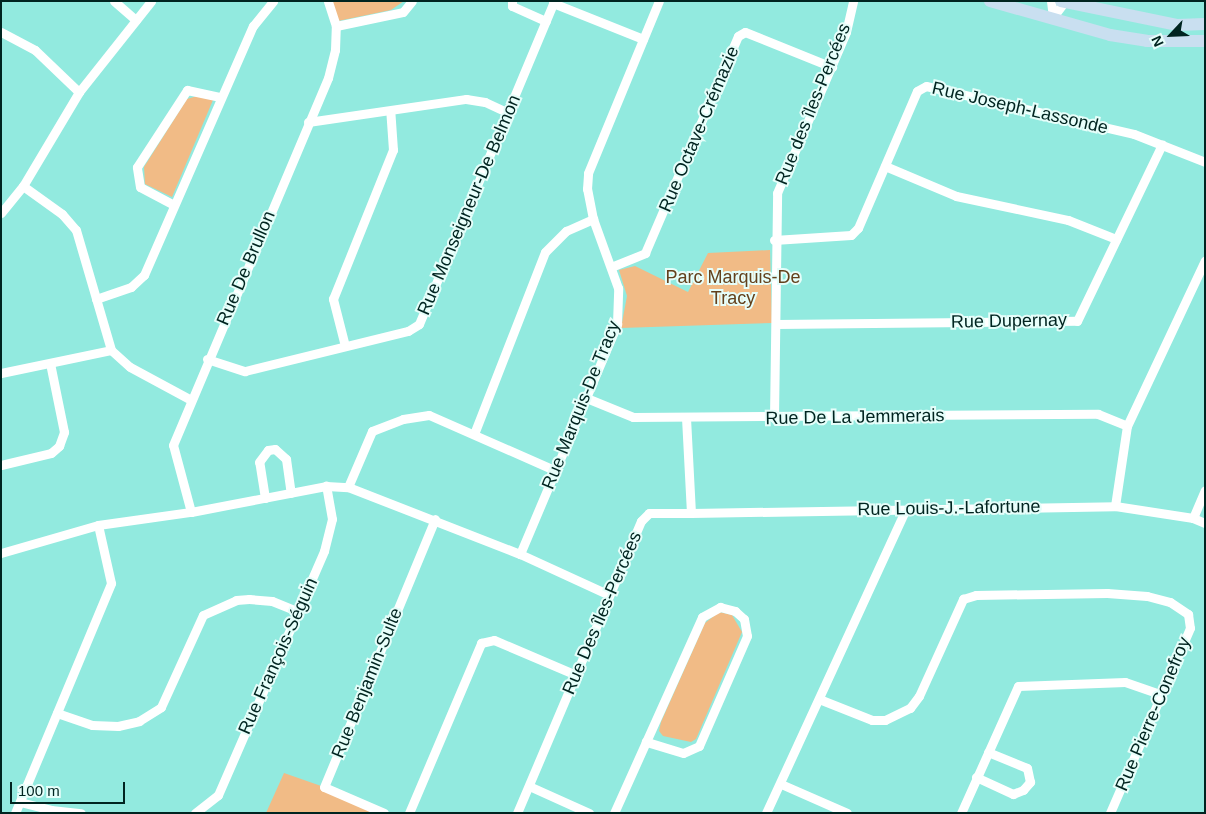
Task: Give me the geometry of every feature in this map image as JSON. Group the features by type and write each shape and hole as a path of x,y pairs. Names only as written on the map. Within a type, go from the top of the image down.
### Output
{"main road":[{"path":"990,1 1129,38 1205,41"},
{"path":"1063,2 1177,25 1205,24"}],"street":[{"path":"114,1 136,20"},
{"path":"1,213 23,186 79,92 151,1"},
{"path":"96,299 132,287 144,275 219,97 253,26 272,1"},
{"name":"Rue De Brullon","path":"191,512 173,444 207,359 328,78 335,50 336,26 328,1"},
{"path":"336,26 403,12 412,1"},
{"path":"512,1 512,6 546,21"},
{"name":"Rue Marquis-De Tracy","path":"520,554 584,397 617,324 620,305 611,267 593,219 587,188 588,173 659,1"},
{"name":"Rue des îles-Percées","path":"774,418 776,324 774,240 777,193 846,32 853,1"},
{"path":"1051,1 1053,17"},
{"name":"Rue Monseigneur-De Belmon","path":"207,359 245,371 408,331 419,324 509,113 546,21 551,2 643,39"},
{"path":"1053,17 1063,2"},
{"name":"Rue Octave-Crémazie","path":"611,267 645,253 738,36 745,32 832,67"},
{"path":"3,36 35,50 79,92"},
{"name":"Rue Joseph-Lassonde","path":"774,240 851,234 858,228 917,91 926,86 1134,134 1205,162"},
{"path":"174,205 140,187 137,167 186,90 219,97"},
{"path":"308,122 466,99 485,102 509,113"},
{"path":"345,346 333,299 393,150 390,111"},
{"name":"Rue Dupernay","path":"776,324 1077,321 1162,144"},
{"path":"885,166 956,196 1068,220 1116,239"},
{"path":"23,186 62,214 76,230 111,350 130,367 191,400"},
{"path":"474,434 545,252 566,231 593,219"},
{"path":"1115,506 1127,426 1205,260"},
{"path":"1,373 111,350"},
{"path":"1,465 51,453 60,446 64,432 50,363"},
{"name":"Rue De La Jemmerais","path":"584,397 633,417 686,419 1098,414 1127,426"},
{"path":"348,487 372,431 403,419 428,415 554,470"},
{"path":"686,419 691,513"},
{"path":"264,498 259,462 268,450 275,449 286,459 291,493"},
{"path":"1,553 98,526 191,512 326,486 348,487 435,519 520,554 609,595"},
{"name":"Rue François-Séguin","path":"195,813 218,795 324,551 330,530 332,508 326,486"},
{"path":"1193,518 1205,490"},
{"name":"Rue Louis-J.-Lafortune","path":"691,513 905,511 1115,506 1193,518 1205,523"},
{"path":"766,813 781,784 905,511"},
{"name":"Rue Des îles-Percées","path":"517,813 641,521 649,513 691,513"},
{"name":"Rue Benjamin-Sulte","path":"384,813 324,787 435,519"},
{"path":"15,813 111,583 98,526"},
{"name":"Rue Pierre-Conefroy","path":"819,699 872,720 892,718 910,708 919,696 963,599 976,595 1106,593 1155,598 1170,602 1188,614 1190,628 1110,813"},
{"path":"57,713 92,725 118,726 139,721 161,707 203,614 236,600 249,599 272,601 297,611"},
{"path":"614,813 702,617 720,607 736,611 744,619 747,636 699,746 683,753 646,742"},
{"path":"409,813 481,643 494,640 576,675"},
{"path":"961,813 1018,686 1125,682 1162,695"},
{"path":"976,778 1013,794 1023,790 1030,782 1027,768 988,752"},
{"path":"781,784 847,813"},
{"path":"529,786 589,813"},
{"path":"20,802 51,810 82,813"}],"green space":[{"path":"330,1 404,1 391,10 338,21"},
{"path":"197,96 213,100 172,197 145,184 144,167 187,99"},
{"name":"Parc Marquis-De Tracy","path":"770,250 772,323 621,328 627,296 619,270 635,266 688,292 708,253"},
{"path":"719,612 732,615 742,632 696,739 691,742 663,736 659,731 661,722 705,623"},
{"path":"284,773 324,787 384,813 266,813"}]}
